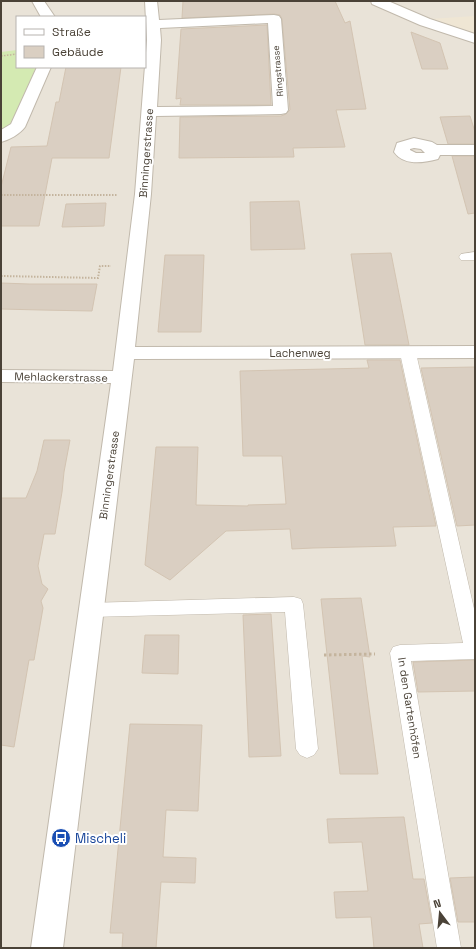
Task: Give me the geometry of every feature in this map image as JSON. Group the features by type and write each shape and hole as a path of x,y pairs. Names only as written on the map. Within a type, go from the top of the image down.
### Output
{"street":[{"path":"38,1 47,16"},
{"name":"Binningerstrasse","path":"47,948 90,610 122,377 135,267 143,194 149,112 151,1"},
{"path":"377,1 425,22 475,39"},
{"name":"Ringstrasse","path":"149,112 281,110 274,19 151,35"},
{"path":"1,137 17,127 44,68"},
{"path":"434,150 475,150"},
{"name":"Lachenweg","path":"125,353 475,352"},
{"name":"Mehlackerstrasse","path":"1,376 122,377"}],"lane":[{"name":"In den Gartenhöfen","path":"408,353 474,651 400,653 449,948"},
{"path":"90,610 294,604 307,749"}],"path":[{"path":"1,56 16,54"},
{"path":"1,195 143,194"},
{"path":"1,276 98,278 100,266 135,267"},
{"path":"299,656 400,653"}],"shaded area":[{"path":"1,1 475,1 475,948 1,948 1,143 20,133 46,68 146,68 146,16 16,16 16,51 1,53"},
{"path":"475,16 475,34 429,19"}],"green space":[{"path":"16,50 16,68 36,68 19,112 8,127 1,132 1,52"}],"building":[{"path":"183,1 335,1 345,23 350,21 366,109 336,110 345,147 293,148 294,157 179,158 180,117 281,116 290,110 282,19 280,15 182,18"},
{"path":"267,25 271,105 180,105 181,98 176,99 181,29"},
{"path":"411,32 440,43 448,69 422,69"},
{"path":"66,68 121,68 109,158 52,158 39,226 1,226 1,187 11,147 47,146 56,102 59,102"},
{"path":"470,116 475,132 475,144 448,144 440,117"},
{"path":"452,156 475,156 475,213 468,214"},
{"path":"299,201 305,249 251,250 250,202"},
{"path":"106,203 104,226 62,227 66,204"},
{"path":"391,253 409,345 365,345 351,254"},
{"path":"165,255 204,255 201,332 158,332"},
{"path":"1,283 97,284 92,311 1,309"},
{"path":"367,360 400,360 436,526 393,527 396,546 292,549 290,529 226,531 170,580 145,565 156,447 198,447 196,505 248,506 286,504 282,456 243,456 240,371 369,368"},
{"path":"475,367 475,525 457,526 421,368"},
{"path":"44,440 70,440 55,534 44,534 38,566 42,584 48,589 41,601 43,608 34,660 29,660 14,747 1,745 1,498 26,498 37,471"},
{"path":"361,598 370,657 362,656 378,774 340,774 321,599"},
{"path":"271,614 281,756 249,757 243,615"},
{"path":"145,635 179,635 178,674 142,673"},
{"path":"475,660 475,691 418,692 413,662"},
{"path":"130,724 202,725 198,811 166,810 163,857 196,858 195,883 161,882 156,948 122,948 123,933 110,933"},
{"path":"404,817 413,879 424,879 432,923 419,924 423,948 374,948 371,917 336,918 334,892 368,891 362,842 329,843 327,819"},
{"path":"475,877 475,922 458,922 450,878"}],"place":[{"name":"Mischeli","path":"61,838"}]}
